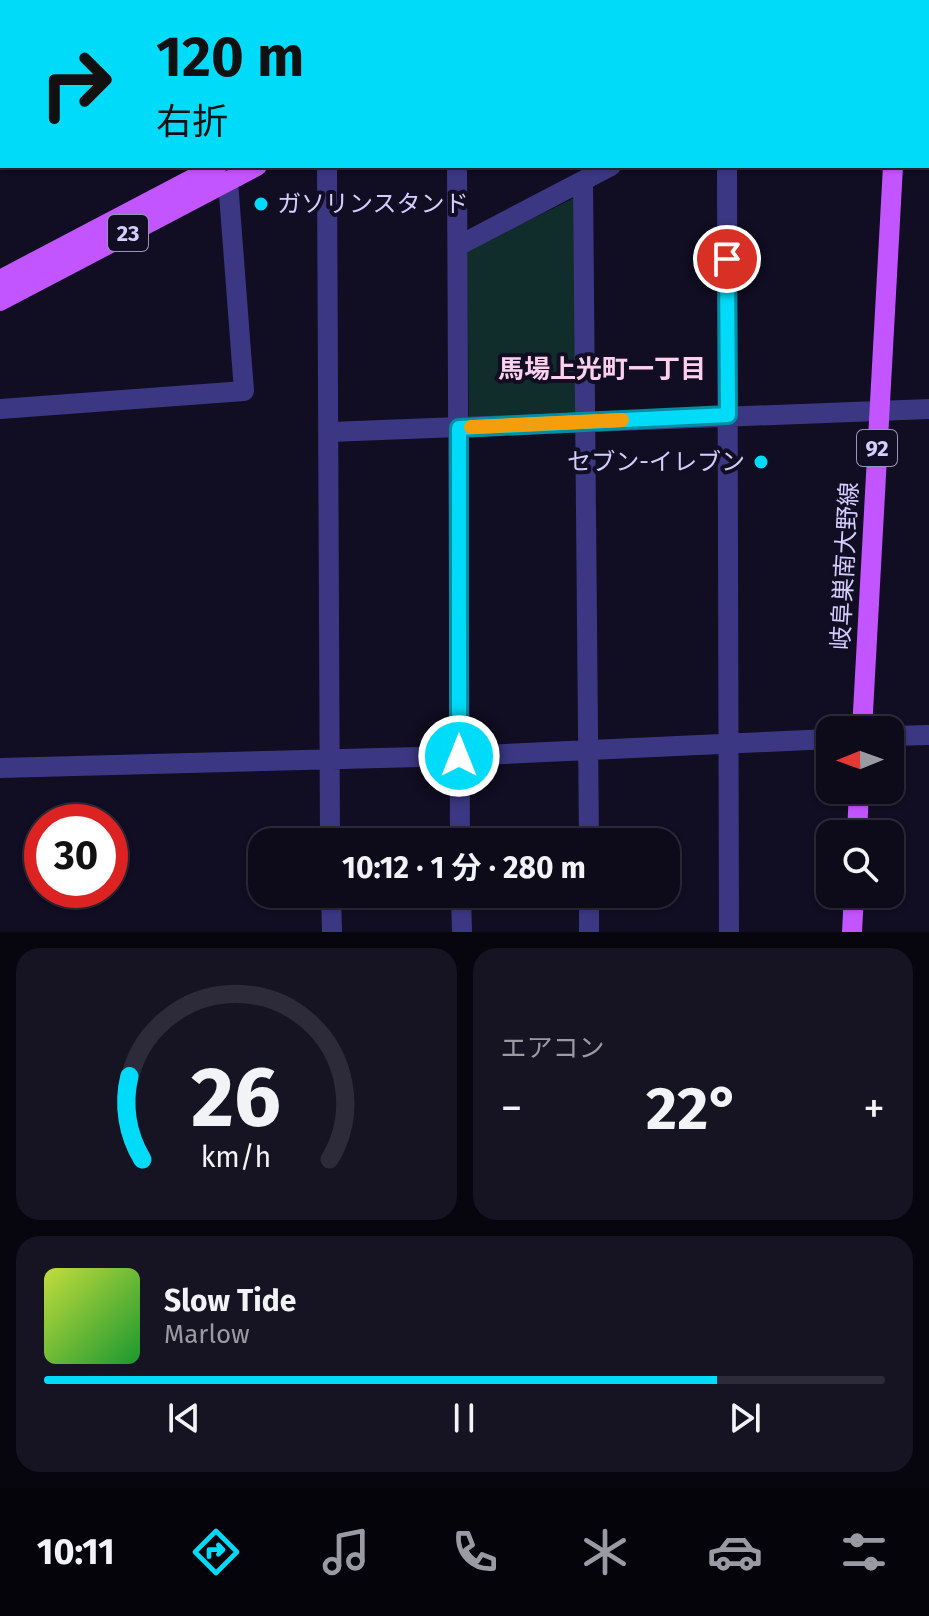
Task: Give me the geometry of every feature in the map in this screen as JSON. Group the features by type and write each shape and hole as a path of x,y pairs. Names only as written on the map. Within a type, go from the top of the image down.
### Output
{"main road":[{"name":"23","path":"0,280 222,173 247,168"},
{"name":"岐阜巣南大野線","path":"863,716 893,168"},
{"name":"23","path":"0,301 222,173"},
{"path":"852,932 853,908"}],"street":[{"path":"327,168 330,828"},
{"path":"457,168 460,828"},
{"path":"458,246 607,168"},
{"path":"727,168 729,932"},
{"path":"0,409 244,391 222,173"},
{"path":"583,181 589,828"},
{"path":"330,432 929,409"},
{"path":"904,736 929,735"},
{"path":"0,768 459,756 816,740"},
{"path":"331,908 332,932"},
{"path":"461,908 462,932"},
{"path":"589,908 589,932"}],"green space":[{"path":"574,198 577,413 469,419 467,251"}],"slow traffic":[{"path":"471,427 622,420"}],"place":[{"name":"ガソリンスタンド","path":"261,204"},
{"name":"セブン-イレブン","path":"761,462"}],"district":[{"name":"馬場上光町一丁目","path":"602,369"}],"route":[{"path":"459,756 459,428 728,415 727,259"}]}
